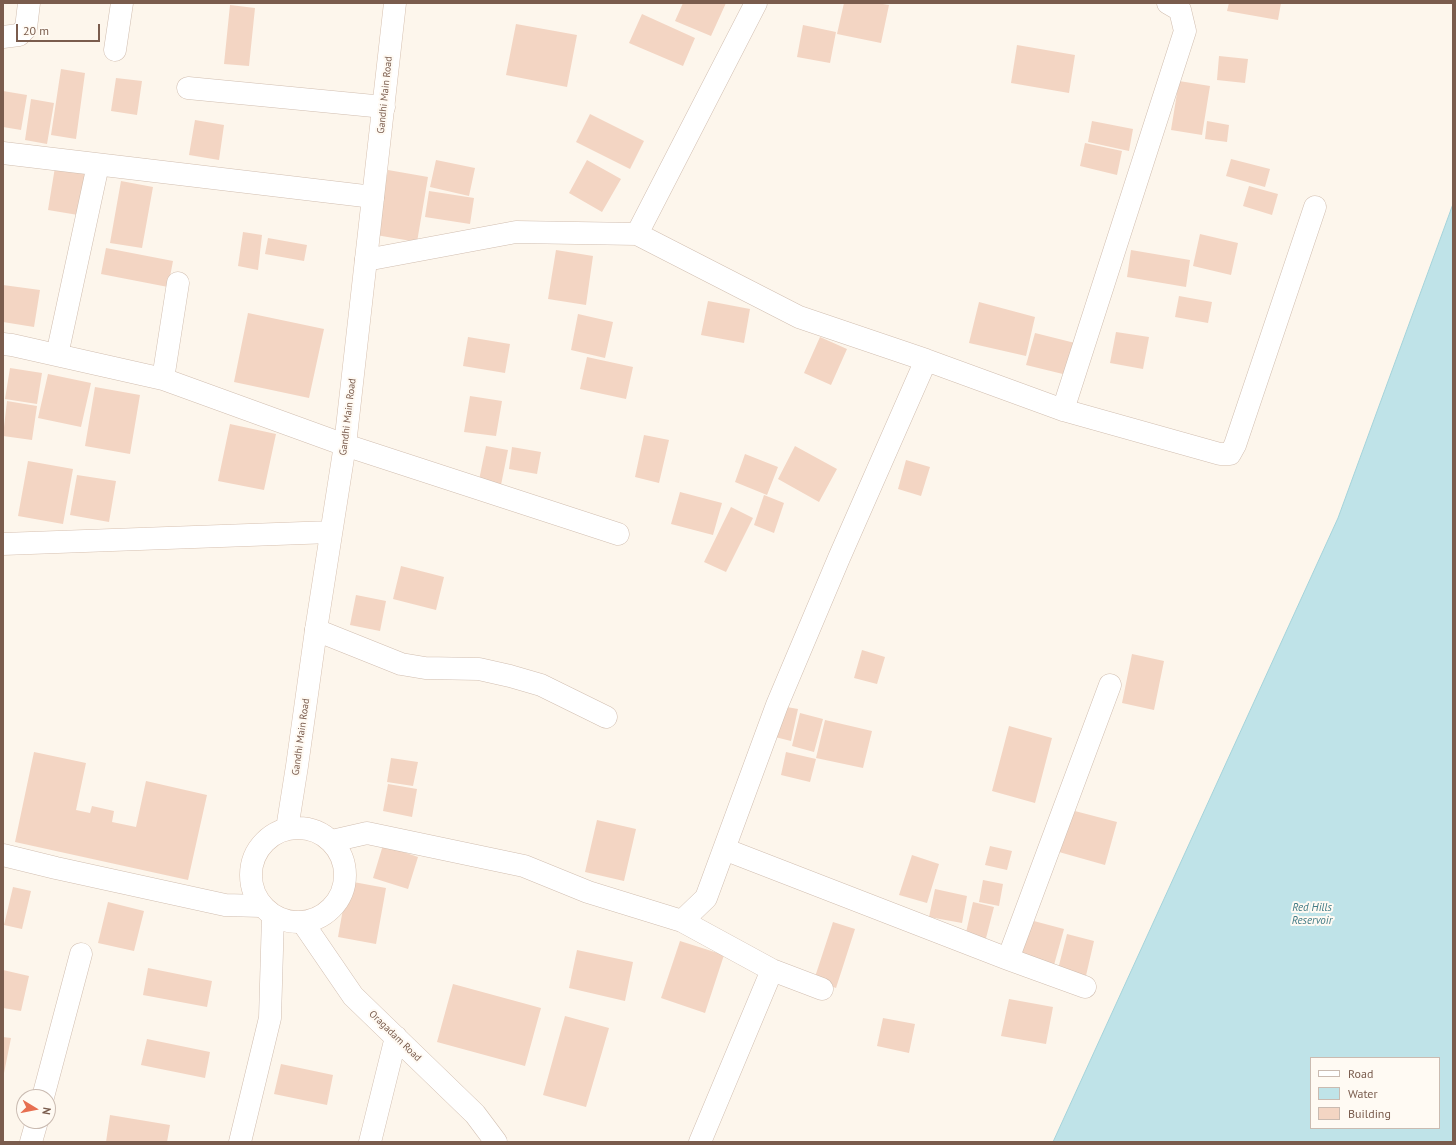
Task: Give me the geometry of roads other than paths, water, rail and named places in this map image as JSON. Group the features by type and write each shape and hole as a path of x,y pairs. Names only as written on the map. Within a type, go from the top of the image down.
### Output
{"street":[{"path":"3,37 19,35 26,28 29,3"},
{"path":"115,50 122,3"},
{"name":"Gandhi Main Road","path":"287,829 298,766 316,630 345,445 395,3"},
{"path":"637,234 756,3"},
{"path":"1063,410 1185,31 1180,10 1168,3"},
{"path":"188,88 384,108"},
{"path":"3,153 373,197"},
{"path":"56,355 98,165"},
{"path":"366,260 516,232 637,234 799,317 926,360 1063,410 1220,454 1230,454 1235,445 1315,207"},
{"path":"163,379 178,283"},
{"path":"3,344 163,379 345,445 618,534"},
{"path":"682,921 706,898 777,705 839,558 926,360"},
{"path":"3,544 331,532"},
{"path":"316,630 401,664 425,668 479,669 535,683 606,717"},
{"path":"1008,959 1110,685"},
{"path":"3,855 225,905 267,911 287,922 303,924 318,919 330,911 340,899 345,884 346,869 341,854 332,841 318,832 303,827 287,829 272,835 260,847 253,861 250,877 254,893 267,911 270,1018 240,1142"},
{"path":"332,841 367,833 524,866 588,892 682,921 772,970 822,989"},
{"path":"724,849 1008,959 1085,987"},
{"name":"Oragadam Road","path":"303,924 353,996 475,1114 496,1142"},
{"path":"45,1089 81,954"},
{"path":"700,1142 772,970"},
{"path":"370,1142 396,1037"},
{"path":"31,1142 35,1129"}],"water":[{"name":"Red Hills Reservoir","path":"1453,204 1453,1142 1053,1142 1338,518"}]}
